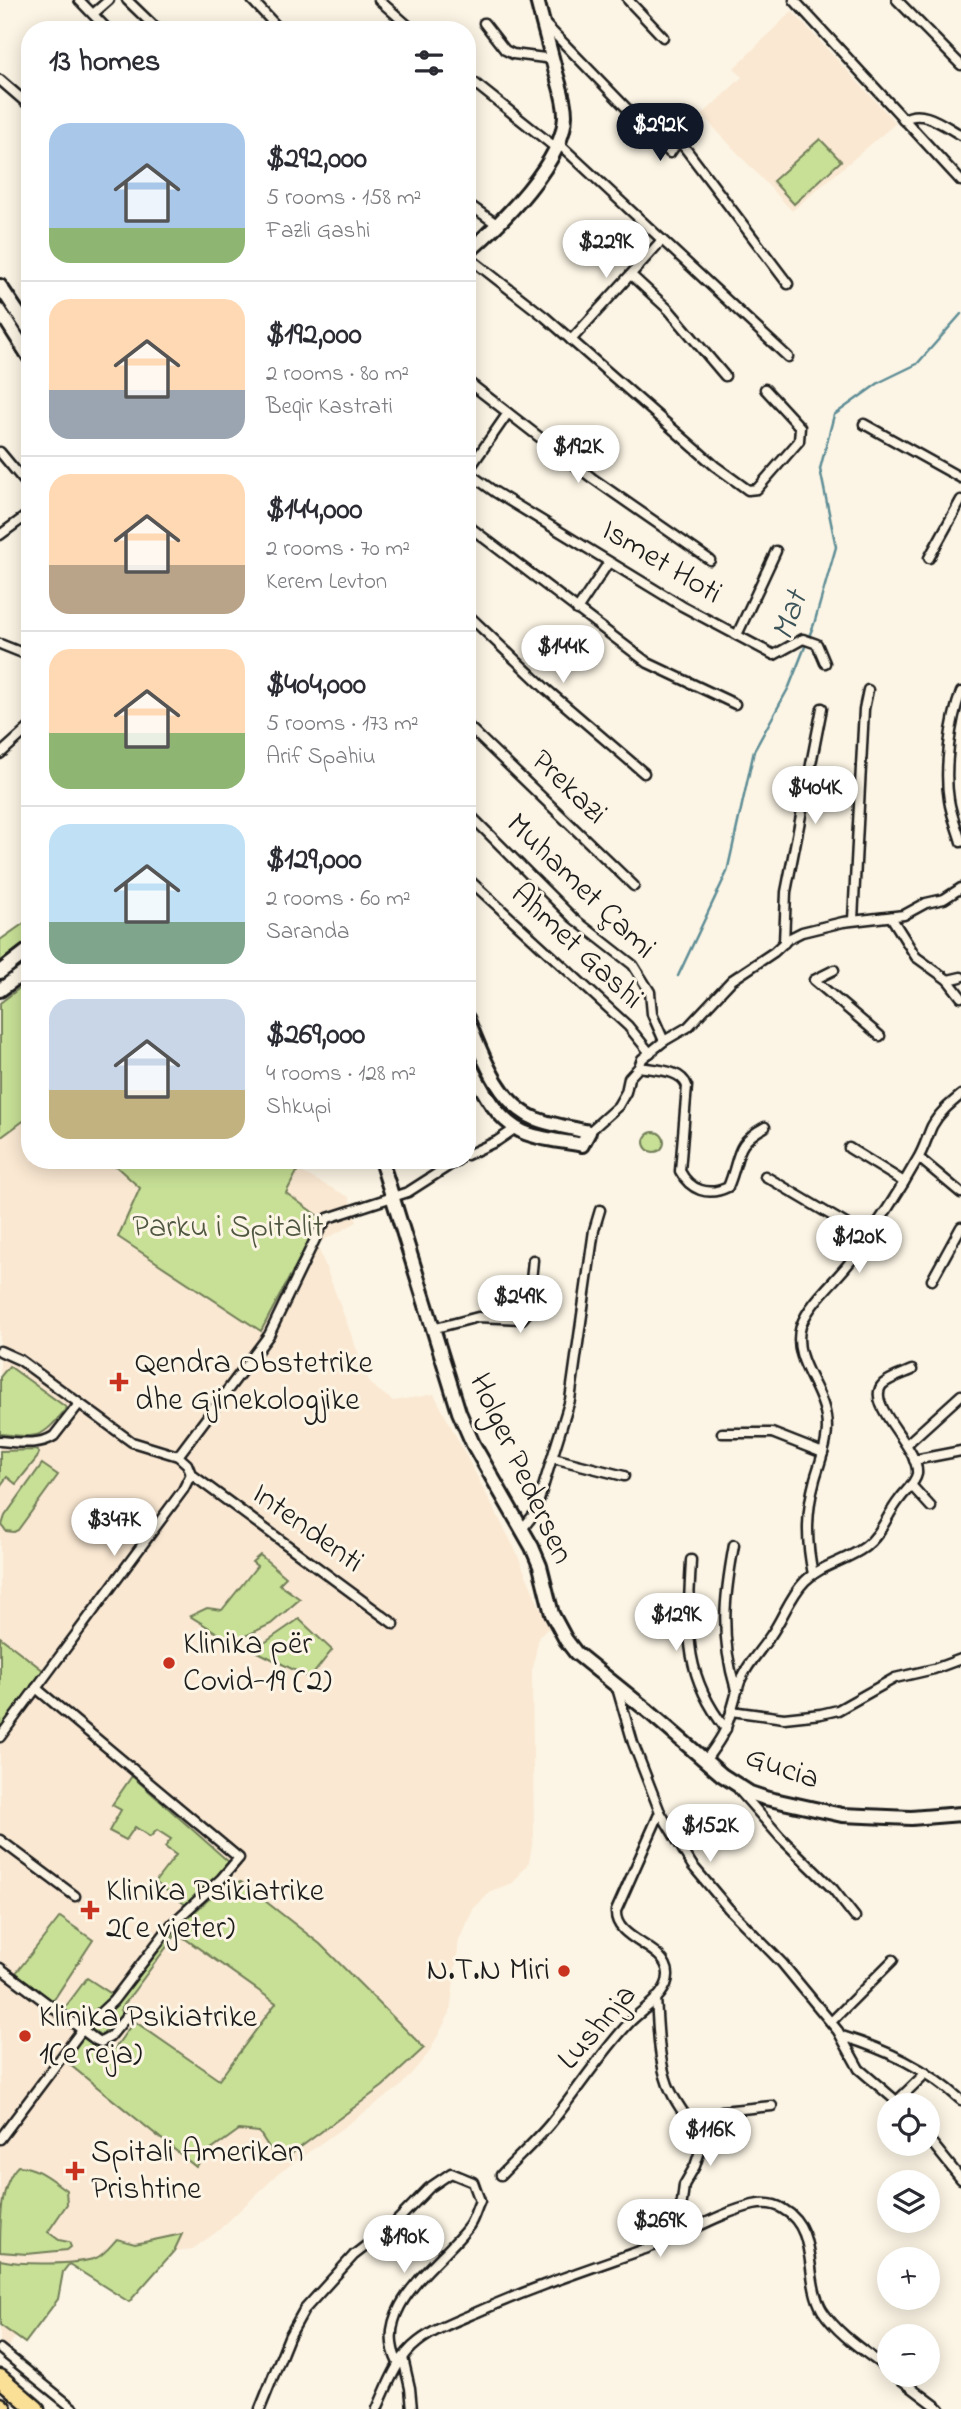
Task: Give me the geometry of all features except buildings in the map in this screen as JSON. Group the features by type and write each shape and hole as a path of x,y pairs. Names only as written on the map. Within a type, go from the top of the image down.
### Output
{"highway":[{"path":"0,2378 36,2409"}],"street":[{"path":"79,0 99,21"},
{"path":"93,15 109,0"},
{"path":"127,0 149,21"},
{"path":"252,0 272,21"},
{"path":"379,0 403,21"},
{"path":"476,246 498,225 543,171 557,146 565,117 564,102 537,0"},
{"path":"628,0 663,37"},
{"path":"794,0 961,181"},
{"path":"897,0 961,65"},
{"path":"543,22 670,153 679,140 788,284"},
{"path":"484,23 505,50 513,54 553,59"},
{"path":"0,80 21,98"},
{"path":"476,84 557,146 788,357"},
{"path":"903,120 910,115 920,115 961,135"},
{"path":"476,209 498,225"},
{"path":"571,340 662,240"},
{"path":"476,261 715,466 748,490 757,489 799,440 801,433 800,427 765,389"},
{"path":"631,275 669,310 725,376"},
{"path":"0,286 21,316"},
{"path":"0,311 21,344"},
{"path":"476,389 592,478 710,560"},
{"path":"476,459 508,414"},
{"path":"864,424 961,478"},
{"path":"0,452 21,477"},
{"name":"Ismet Hoti","path":"476,478 682,606 774,655 803,639 817,644 825,663"},
{"path":"929,558 961,500"},
{"path":"0,535 21,520"},
{"path":"476,532 648,663 735,704"},
{"path":"737,635 776,551"},
{"path":"577,610 609,562"},
{"path":"476,623 546,689 644,773"},
{"path":"0,644 21,652"},
{"path":"853,920 864,709 868,690"},
{"path":"961,692 956,708 947,773 949,802 961,842"},
{"path":"783,943 786,892 822,708"},
{"name":"Prekazi","path":"476,734 634,886"},
{"path":"0,754 21,735"},
{"name":"Muhamet Çami","path":"476,821 573,918 633,965 650,992 652,1014 664,1041"},
{"name":"Ahmet Gashi","path":"476,886 628,1026 650,1053"},
{"path":"476,1079 495,1108 516,1128 525,1133 582,1145 589,1132 618,1106 626,1092 629,1078 642,1059 664,1041 688,1027 732,980 783,943 802,932 853,920 904,915 926,903 944,899 961,888"},
{"path":"891,917 916,957 948,980 961,997"},
{"path":"0,972 21,956"},
{"path":"834,970 814,980 880,1036"},
{"path":"0,990 21,975"},
{"path":"948,980 961,977"},
{"path":"476,1037 495,1078 521,1110 534,1118 589,1132"},
{"path":"639,1066 678,1074 685,1078 687,1086 680,1171 685,1181 694,1188 719,1192 728,1187 743,1142 765,1127"},
{"path":"813,1574 807,1536 808,1517 826,1441 826,1417 818,1391 803,1360 800,1347 802,1325 812,1307 840,1276 868,1237 904,1182 937,1117 959,1101"},
{"path":"476,1151 516,1128"},
{"path":"849,1149 904,1182"},
{"path":"919,1157 961,1193"},
{"name":"Holger Pedersen","path":"384,1169 432,1329 466,1427 523,1528 540,1566 552,1614 566,1640 576,1653 617,1688"},
{"path":"2,1354 20,1360 132,1442 178,1456 269,1335 324,1223 332,1216 408,1192 444,1169"},
{"path":"765,1176 868,1237"},
{"path":"523,1528 535,1513 575,1375 594,1230 600,1210"},
{"path":"932,1280 961,1227"},
{"path":"432,1329 478,1317 522,1319 528,1311 533,1260"},
{"path":"705,1761 726,1729 748,1665 776,1627 799,1587 813,1574 866,1546 911,1485 917,1473 915,1460 907,1444 884,1413 878,1396 886,1382 912,1370"},
{"path":"907,1444 961,1395"},
{"path":"0,1441 49,1439 79,1404"},
{"path":"722,1433 772,1433 823,1453"},
{"path":"915,1460 961,1451"},
{"name":"Intendenti","path":"178,1456 187,1464 191,1474 394,1624"},
{"path":"553,1458 624,1476"},
{"path":"0,1737 184,1490 191,1474"},
{"path":"911,1485 931,1507"},
{"path":"734,1545 727,1587 724,1632 726,1653 737,1691"},
{"path":"691,1560 688,1625 691,1659 704,1696 726,1729"},
{"path":"731,1711 784,1718 821,1714 838,1710 895,1678 934,1669 961,1659"},
{"path":"0,2138 82,2030 123,1990 172,1924 221,1879 239,1858 36,1688"},
{"path":"617,1688 633,1743 660,1812 692,1865 729,1909 782,1963 831,2022 842,2036 859,2069 887,2093"},
{"name":"Gucia","path":"617,1688 735,1785 765,1798 842,1815 911,1818 961,1814"},
{"path":"735,1785 789,1846 833,1889 855,1917"},
{"name":"Lushnja","path":"501,2175 549,2125 628,2025 666,1987 667,1968 662,1959 621,1927 615,1917 615,1911 660,1812"},
{"path":"0,1840 75,1896"},
{"path":"831,2022 892,1960"},
{"path":"0,1968 96,2040 106,2040 127,2016"},
{"path":"656,1998 662,2061 668,2084 675,2100 703,2140"},
{"path":"842,2036 888,2051 926,2073 961,2100"},
{"path":"908,2093 926,2073"},
{"path":"658,2244 678,2214 684,2185 695,2166 710,2121 722,2111 772,2106"},
{"path":"940,2153 961,2179"},
{"path":"260,2409 289,2337 304,2310 354,2255 393,2225 429,2188 451,2173 473,2182 480,2201 470,2224 415,2284 394,2316 393,2353 400,2360 410,2388 412,2409"},
{"path":"377,2409 400,2360 410,2348 431,2333 489,2306 658,2244 750,2206 772,2204 782,2208 799,2224 805,2236 813,2288 823,2312 845,2336 877,2361"},
{"path":"0,2349 74,2409"},
{"path":"911,2387 940,2409"}],"shaded area":[{"path":"792,11 896,123 792,211 702,115 742,77 734,68"},
{"path":"21,1036 21,1169 295,1169 349,1197 357,1222 317,1244 370,1384 393,1401 434,1394 514,1547 549,1628 539,1636 532,1671 534,1835 529,1862 513,1883 493,1890 474,1908 459,1940 450,2013 428,2054 400,2087 278,2174 218,2231 193,2249 174,2251 129,2302 68,2264 8,2347 0,2342 0,1045"}],"green space":[{"path":"820,139 841,161 794,204 773,181"},
{"path":"21,925 21,947 0,963 0,940"},
{"path":"21,987 21,1123 0,1138 0,1003"},
{"path":"654,1132 661,1135 664,1142 661,1149 654,1152 647,1149 644,1142 647,1135"},
{"name":"Parku i Spitalit","path":"119,1169 298,1169 286,1193 321,1218 261,1331 118,1237 140,1188"},
{"path":"9,1366 67,1408 51,1426 39,1434 0,1434 0,1377"},
{"path":"36,1450 39,1453 37,1458 16,1484 7,1477 0,1486 0,1451"},
{"path":"42,1464 58,1475 18,1530 6,1531 2,1525 5,1516"},
{"path":"260,1555 286,1577 279,1584 300,1599 271,1624 232,1642 190,1616 207,1608 222,1610 257,1566 252,1562"},
{"path":"299,1619 332,1650 310,1678 254,1650"},
{"path":"0,1637 44,1671 0,1730"},
{"path":"132,1776 230,1863 187,1906 155,1882 176,1855 165,1847 171,1839 157,1830 150,1837 135,1827 126,1840 109,1831 121,1810 112,1805"},
{"path":"228,1882 241,1882 320,1944 424,2048 383,2086 279,2163 259,2132 239,2130 207,2153 196,2167 64,2060 82,2037 99,2049 115,2048 134,2021 219,2080 276,2003 177,1933 120,2010 124,2013 101,2035 91,2029 109,2012 180,1925"},
{"path":"60,1917 93,1940 53,2001 16,1973"},
{"path":"87,1978 113,1995 83,2022 64,2009"},
{"path":"18,2166 38,2171 66,2190 67,2204 48,2232 59,2240 69,2242 71,2247 67,2250 27,2254 0,2252 4,2193 12,2173"},
{"path":"182,2234 174,2251 129,2302 69,2264 63,2272 58,2299 25,2343 0,2325 0,2260 34,2263 76,2262 99,2257 117,2239 135,2244"}],"waterway":[{"name":"Mat","path":"678,976 727,872 754,751 789,687 814,624 836,547 820,469 834,415 880,382 917,364 961,314"}],"place":[{"name":"Qendra Obstetrike dhe Gjinekologjike","path":"119,1382"},
{"name":"Klinika për Covid-19 (2)","path":"169,1663"},
{"name":"Klinika Psikiatrike 2(e vjeter)","path":"90,1910"},
{"name":"N.T.N Miri","path":"564,1971"},
{"name":"Klinika Psikiatrike 1(e reja)","path":"25,2036"},
{"name":"Spitali Amerikan Prishtine","path":"75,2171"}]}
